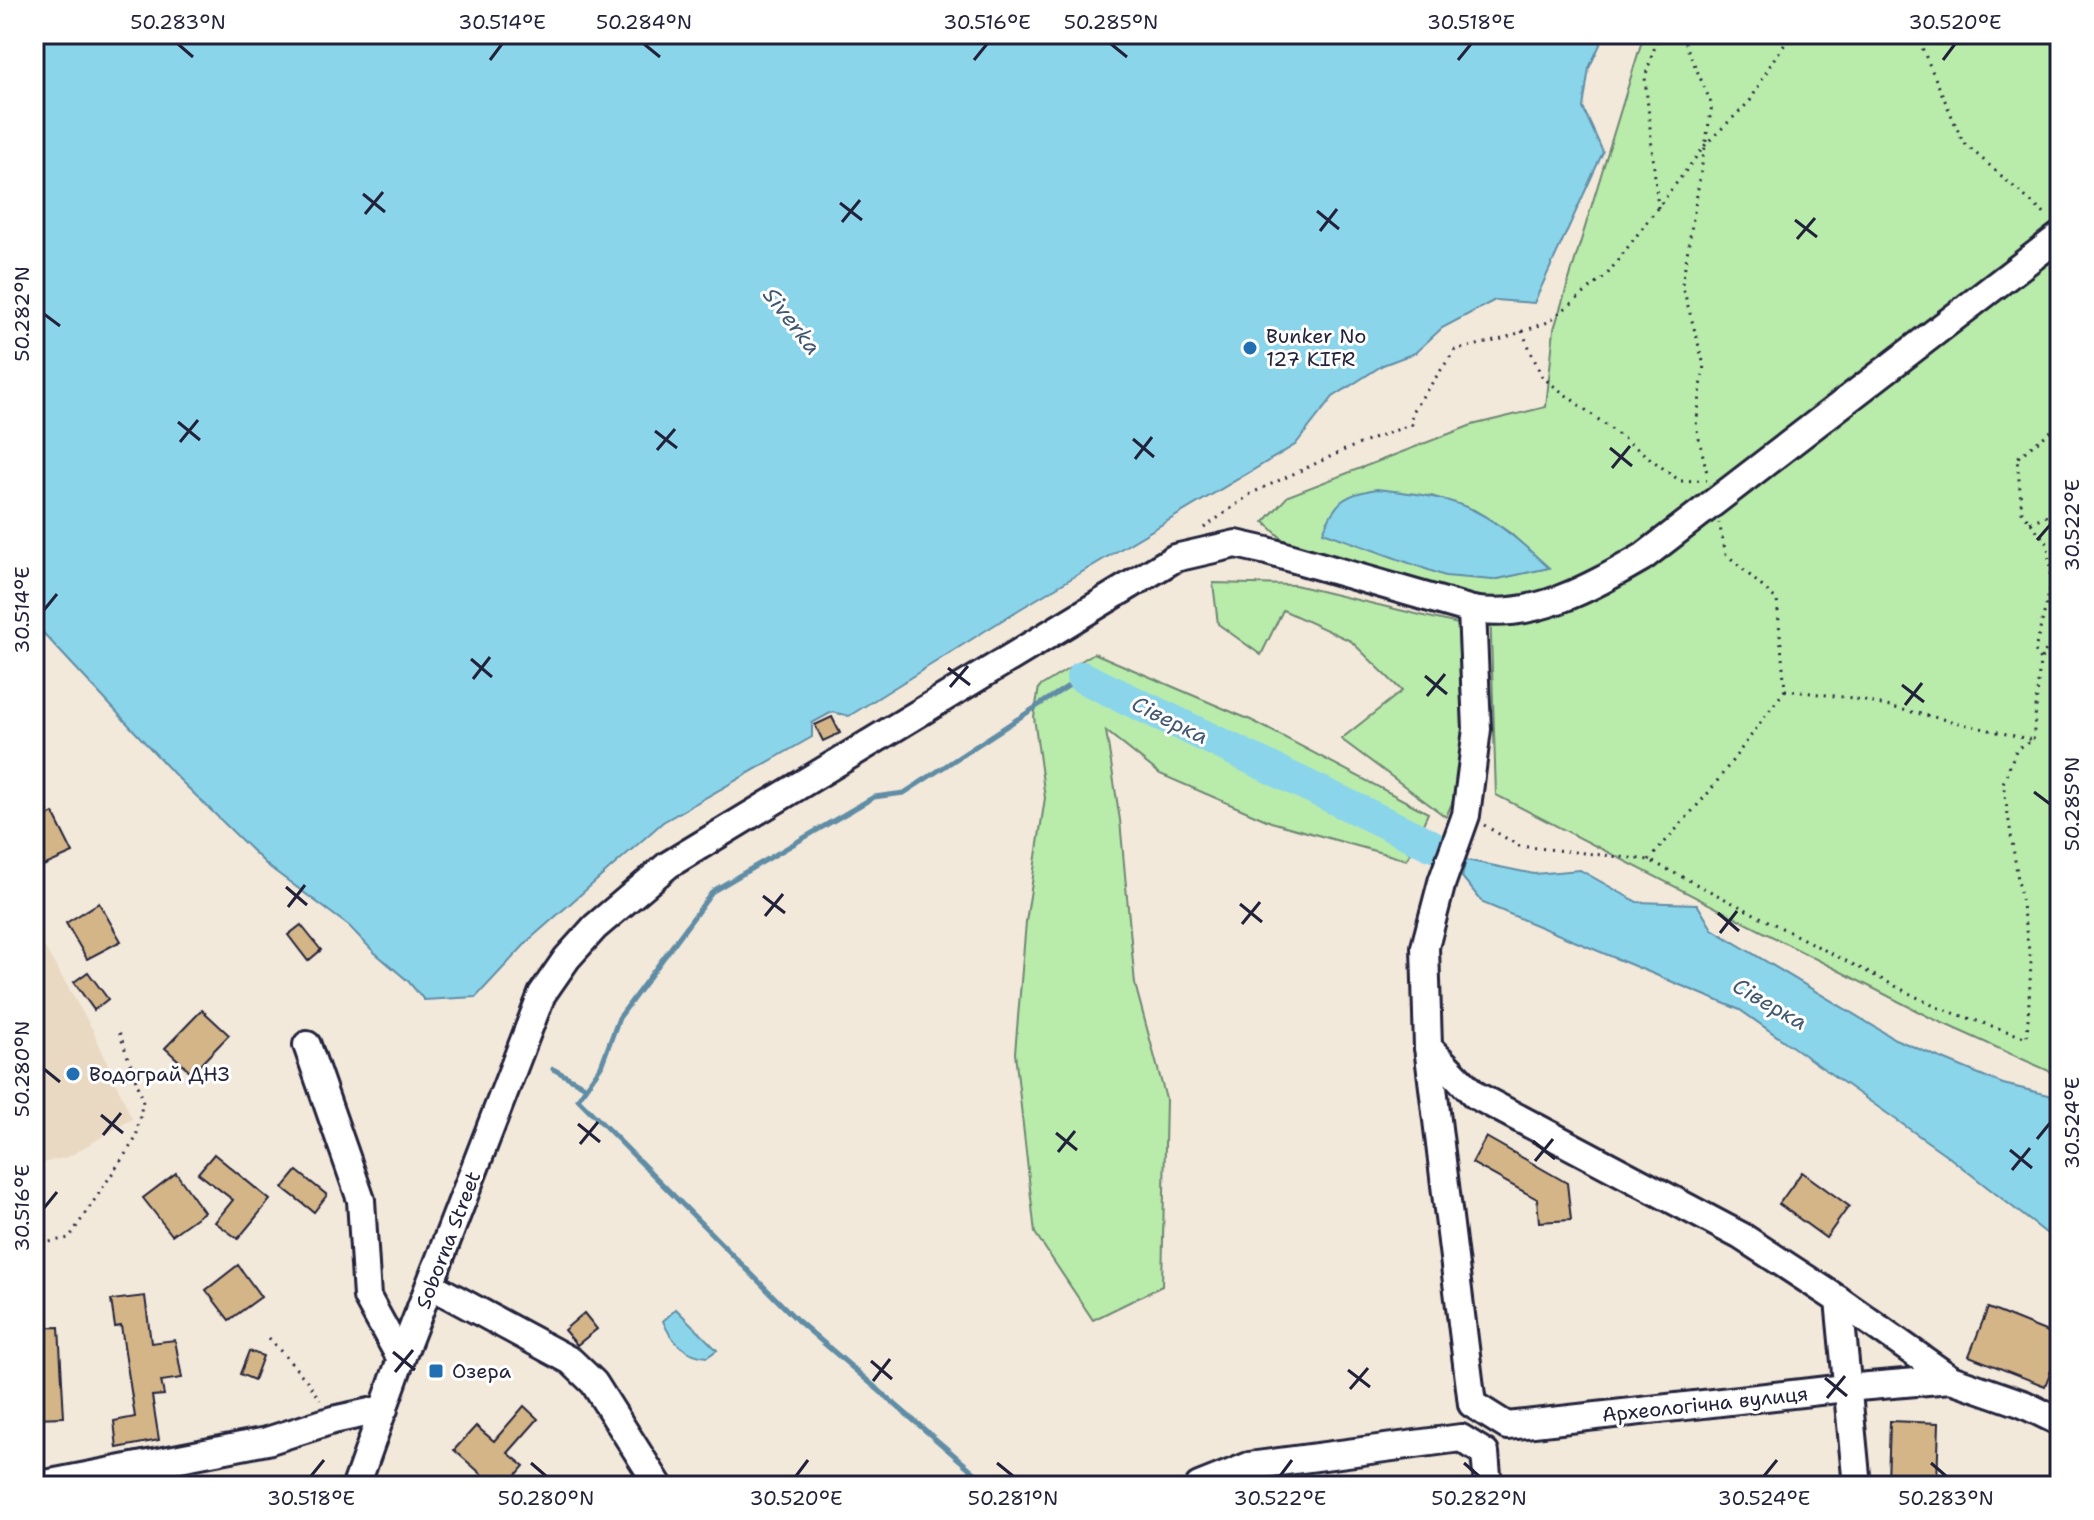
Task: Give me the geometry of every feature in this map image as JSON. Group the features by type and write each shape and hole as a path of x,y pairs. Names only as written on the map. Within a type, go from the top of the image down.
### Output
{"street":[{"name":"Soborna Street","path":"356,1486 401,1359 432,1286 542,994 567,958 595,927 668,865 1175,558 1236,544 1490,613 1538,607 1595,585 1643,557 1714,502 2055,227"},
{"path":"1472,610 1477,729 1466,815 1442,882 1425,947 1428,1047 1475,1095 1741,1236 1951,1379 2023,1404 2060,1422"},
{"path":"307,1045 361,1200 367,1297 401,1359"},
{"name":"Археологічна вулиця","path":"1428,1047 1472,1404 1507,1426 1951,1379"},
{"path":"432,1286 571,1361 594,1383 659,1486"},
{"path":"1839,1300 1857,1486"},
{"path":"35,1486 267,1441 333,1420 384,1409"},
{"path":"1199,1486 1249,1466 1461,1438 1485,1453 1488,1486"}],"path":[{"path":"1658,208 1645,77 1659,34"},
{"path":"1522,331 1542,377 1680,481 1709,480 1696,426 1704,365 1682,284 1712,105 1684,34"},
{"path":"1203,529 1252,493 1347,449 1412,424 1411,413 1455,350 1499,340 1548,322 1606,276 1706,144 1750,101 1775,57 1793,34"},
{"path":"1916,34 1963,142 2055,227"},
{"path":"2040,661 2035,650 2051,585 2048,544 2022,512 2017,458 2060,424"},
{"path":"1649,860 1709,792 1785,690 1777,600 1726,554 1714,502"},
{"path":"2030,522 2060,511"},
{"path":"2033,741 2040,661 2060,624"},
{"path":"2046,650 2060,649"},
{"path":"1785,690 1852,698 2033,741"},
{"path":"1466,815 1519,846 1649,860 1936,1007 2027,1038 2031,963 2003,783 2017,748 2033,741"},
{"path":"34,1245 69,1238 136,1138 143,1100 118,1029"},
{"path":"269,1338 307,1381 333,1420"}],"shaded area":[{"name":"Водограй ДНЗ","path":"34,929 93,1030 132,1119 68,1157 34,1165"}],"green space":[{"path":"1644,34 2060,34 2060,1076 1929,1017 1496,795 1490,606 1290,546 1264,522 1288,496 1472,425 1546,407 1554,329","holes":["1431,496 1474,510 1510,533 1548,568 1493,580"]},
{"path":"1213,583 1295,585 1458,624 1464,775 1446,817 1341,739 1402,691 1351,641 1283,610 1261,655 1218,624"},
{"path":"1094,653 1253,721 1428,813 1407,860 1271,822 1160,774 1106,731 1120,820 1135,984 1166,1099 1162,1286 1093,1320 1035,1233 1015,1053 1026,922 1045,798 1034,717 1039,687"}],"water":[{"name":"Siverka","path":"34,34 1605,34 1589,68 1583,108 1603,152 1534,303 1495,300 1442,328 1415,353 1383,365 1333,397 1295,445 1020,609 849,716 832,712 812,723 812,737 663,822 530,939 476,997 424,1000 349,926 268,866 177,777 34,623"},
{"path":"1377,489 1440,499 1475,511 1505,530 1549,568 1493,580 1445,576 1323,532 1342,501 1357,493"},
{"path":"1466,860 1534,874 1580,870 1637,902 1697,904 1712,929 1895,1039 2003,1084 2057,1097 2060,1099 2060,1244 1945,1154 1740,1010 1483,903 1462,877"},
{"path":"676,1309 717,1350 707,1357 699,1356 675,1341 663,1321"}],"building":[{"path":"832,717 840,733 823,741 815,725"},
{"path":"53,813 73,853 41,867 34,852 34,823"},
{"path":"99,903 121,941 87,959 66,923"},
{"path":"301,925 321,950 308,961 288,935"},
{"path":"88,972 108,999 94,1010 74,982"},
{"path":"202,1010 229,1035 192,1073 165,1048"},
{"path":"1486,1137 1567,1183 1571,1220 1539,1222 1537,1199 1472,1163"},
{"path":"214,1154 270,1200 238,1239 215,1222 233,1200 198,1173"},
{"path":"297,1171 327,1195 314,1212 283,1188"},
{"path":"1802,1172 1849,1206 1826,1238 1779,1204"},
{"path":"176,1173 204,1212 172,1235 143,1198"},
{"path":"238,1265 261,1297 229,1320 206,1290"},
{"path":"145,1296 151,1343 175,1340 182,1378 161,1381 164,1395 152,1396 159,1440 117,1448 114,1421 135,1417 121,1326 115,1327 111,1300"},
{"path":"1988,1308 2060,1337 2060,1347 2045,1386 1969,1356"},
{"path":"584,1313 597,1329 577,1345 564,1330"},
{"path":"59,1327 64,1417 34,1418 34,1328"},
{"path":"249,1351 263,1356 254,1380 240,1374"},
{"path":"524,1406 538,1419 508,1453 524,1466 507,1486 495,1486 454,1450 476,1426 494,1441"},
{"path":"1890,1421 1939,1423 1937,1484 1888,1482"}],"waterway":[{"path":"990,1486 797,1320 578,1099 601,1066 619,1018 713,891 874,797 904,793 1082,677"},
{"name":"Сіверка","path":"1082,677 1431,845"},
{"path":"553,1069 586,1087"}],"place":[{"name":"Bunker No 127 KIFR","path":"1250,348"},
{"name":"Водограй ДНЗ","path":"73,1074"},
{"name":"Озера","path":"436,1371"}]}
